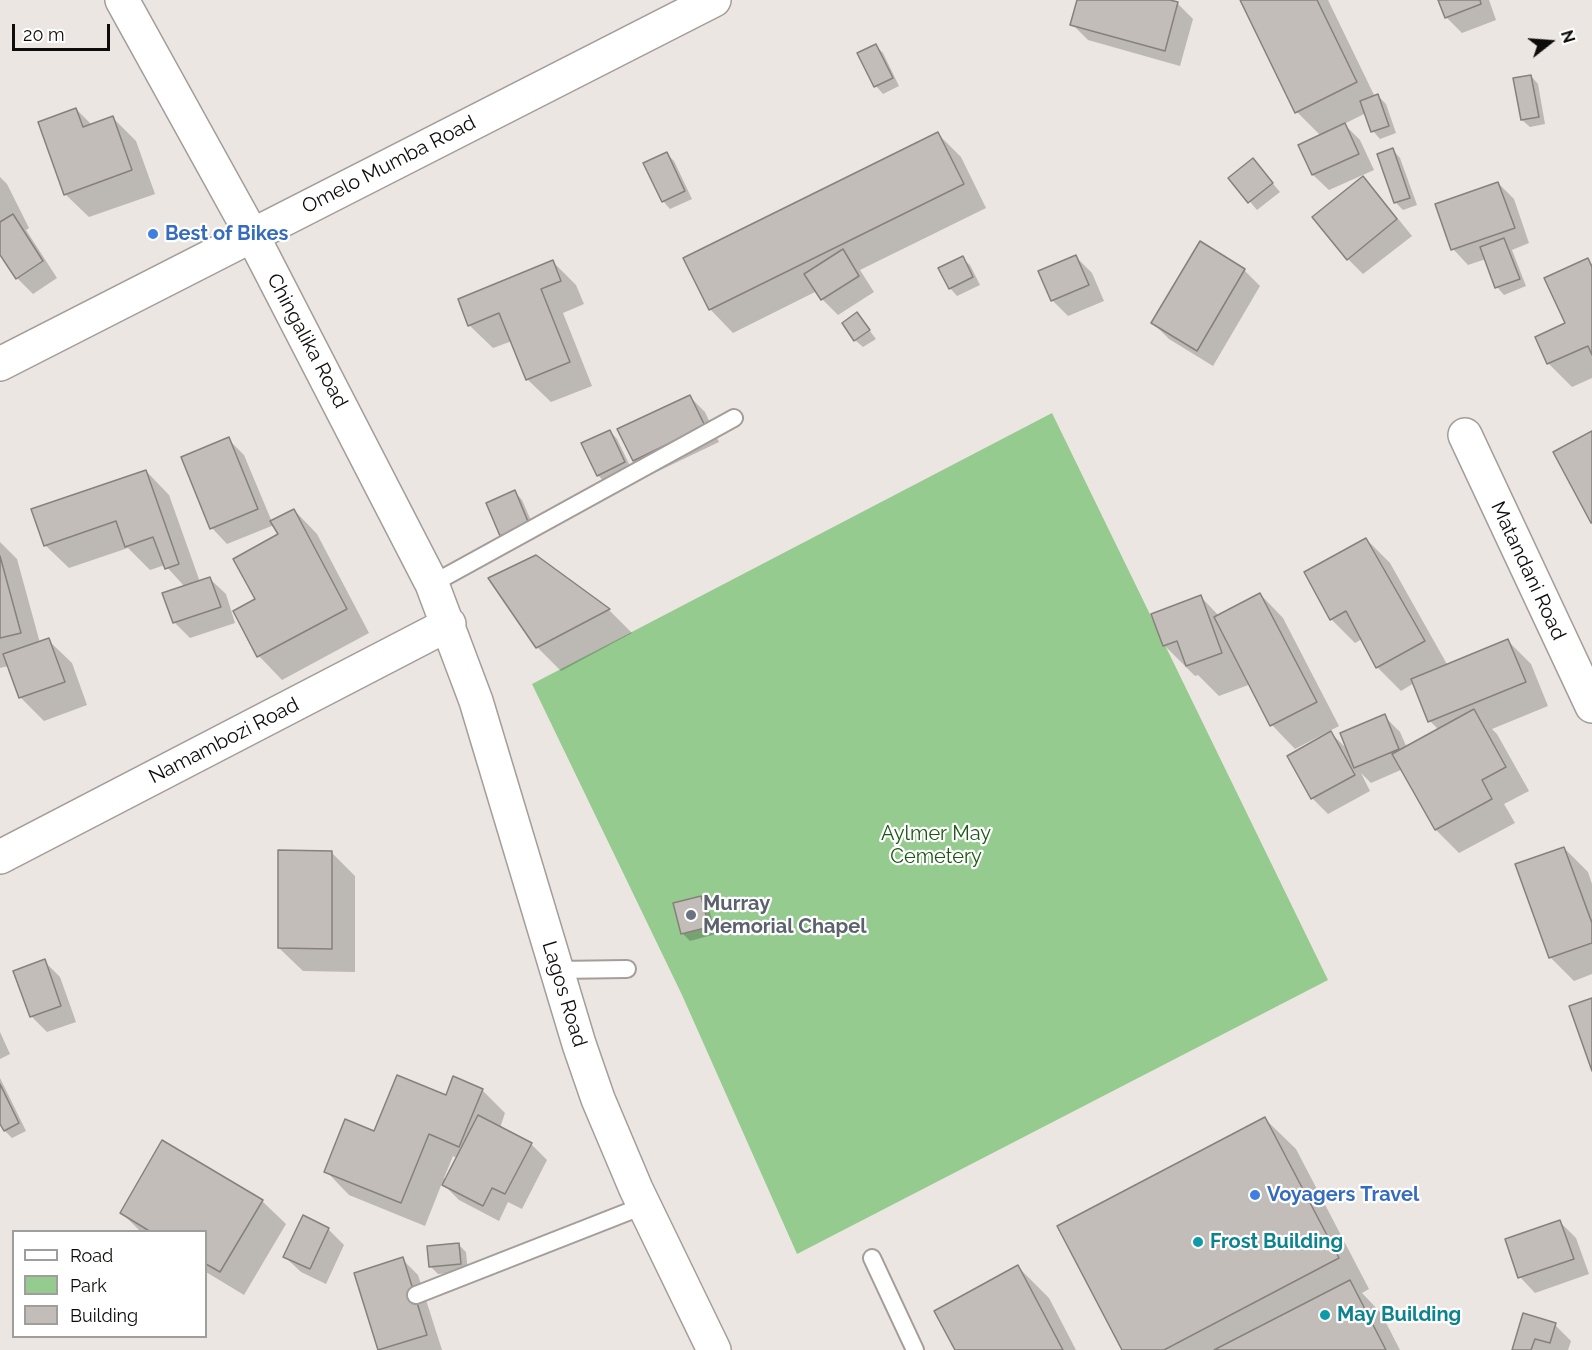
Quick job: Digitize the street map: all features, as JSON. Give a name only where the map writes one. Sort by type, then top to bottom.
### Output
[{"type":"street","name":"Chingalika Road","points":[[122,0],[252,235],[432,584],[449,624]]},
{"type":"street","name":"Omelo Mumba Road","points":[[0,364],[714,0]]},
{"type":"street","name":"Matandani Road","points":[[1465,435],[1592,706]]},
{"type":"street","name":"Namambozi Road","points":[[0,857],[449,624]]},
{"type":"street","name":"Lagos Road","points":[[449,624],[476,701],[598,1099],[644,1206],[714,1350]]},
{"type":"lane","points":[[432,584],[734,418]]},
{"type":"lane","points":[[557,970],[627,969]]},
{"type":"lane","points":[[416,1295],[644,1206]]},
{"type":"lane","points":[[872,1258],[915,1350]]},
{"type":"green space","name":"Aylmer May Cemetery","points":[[1052,413],[1328,980],[797,1254],[682,995],[532,684]]},
{"type":"building","points":[[1077,0],[1170,0],[1178,2],[1165,51],[1070,25]]},
{"type":"building","points":[[1240,0],[1317,0],[1357,82],[1295,113]]},
{"type":"building","points":[[1438,0],[1480,0],[1481,4],[1445,18]]},
{"type":"building","points":[[876,44],[893,78],[874,87],[857,53]]},
{"type":"building","points":[[1531,75],[1539,117],[1521,120],[1513,78]]},
{"type":"building","points":[[1378,94],[1389,126],[1371,132],[1360,101]]},
{"type":"building","points":[[76,108],[83,127],[113,116],[132,170],[64,195],[38,122]]},
{"type":"building","points":[[1345,123],[1359,154],[1312,175],[1298,145]]},
{"type":"building","points":[[938,132],[964,184],[709,310],[683,258]]},
{"type":"building","points":[[1393,148],[1410,198],[1394,203],[1377,154]]},
{"type":"building","points":[[667,152],[685,191],[662,202],[643,163]]},
{"type":"building","points":[[1253,158],[1273,183],[1248,203],[1228,178]]},
{"type":"building","points":[[1363,176],[1397,219],[1347,260],[1312,217]]},
{"type":"building","points":[[1498,182],[1515,228],[1451,250],[1435,204]]},
{"type":"building","points":[[13,214],[43,261],[16,279],[0,255],[0,222]]},
{"type":"building","points":[[1504,238],[1520,279],[1495,288],[1480,247]]},
{"type":"building","points":[[1200,241],[1245,269],[1197,351],[1151,323]]},
{"type":"building","points":[[843,249],[859,276],[821,300],[804,274]]},
{"type":"building","points":[[1076,255],[1089,285],[1051,301],[1038,271]]},
{"type":"building","points":[[963,256],[973,277],[949,289],[938,268]]},
{"type":"building","points":[[1588,258],[1592,267],[1592,355],[1588,346],[1547,364],[1535,337],[1565,323],[1544,278]]},
{"type":"building","points":[[553,260],[561,281],[541,289],[570,362],[526,380],[499,313],[468,326],[458,299]]},
{"type":"building","points":[[857,312],[870,330],[854,341],[842,323]]},
{"type":"building","points":[[690,395],[705,426],[633,461],[617,429]]},
{"type":"building","points":[[610,430],[625,462],[597,476],[581,443]]},
{"type":"building","points":[[1592,431],[1592,523],[1591,523],[1553,452]]},
{"type":"building","points":[[229,437],[258,509],[210,529],[181,457]]},
{"type":"building","points":[[146,470],[179,564],[165,569],[153,537],[125,547],[116,521],[44,546],[31,509]]},
{"type":"building","points":[[515,490],[529,524],[500,536],[486,503]]},
{"type":"building","points":[[294,509],[347,609],[257,657],[233,611],[255,599],[233,559],[278,534],[270,521]]},
{"type":"building","points":[[1366,538],[1425,641],[1376,668],[1346,611],[1330,620],[1304,572]]},
{"type":"building","points":[[536,555],[610,609],[536,648],[488,578]]},
{"type":"building","points":[[0,556],[21,633],[0,638]]},
{"type":"building","points":[[210,577],[221,607],[173,623],[162,593]]},
{"type":"building","points":[[1260,593],[1317,702],[1270,726],[1214,617]]},
{"type":"building","points":[[1201,595],[1222,653],[1186,666],[1177,641],[1163,646],[1151,614]]},
{"type":"building","points":[[49,638],[65,682],[19,698],[3,654]]},
{"type":"building","points":[[1508,639],[1526,682],[1428,722],[1411,679]]},
{"type":"building","points":[[1474,709],[1506,767],[1482,780],[1492,799],[1435,830],[1392,754]]},
{"type":"building","points":[[1385,714],[1399,749],[1354,768],[1340,733]]},
{"type":"building","points":[[1331,731],[1355,775],[1311,799],[1287,756]]},
{"type":"building","points":[[1564,847],[1592,923],[1592,943],[1549,958],[1515,864]]},
{"type":"building","points":[[278,850],[332,851],[332,949],[278,948]]},
{"type":"building","name":"Murray Memorial Chapel","points":[[701,896],[709,927],[681,934],[673,903]]},
{"type":"building","points":[[45,959],[61,1006],[30,1017],[13,971]]},
{"type":"building","points":[[1592,998],[1592,1071],[1569,1006]]},
{"type":"building","points":[[397,1075],[446,1095],[453,1076],[483,1089],[459,1147],[429,1134],[401,1203],[324,1172],[345,1119],[374,1131]]},
{"type":"building","points":[[0,1084],[19,1123],[4,1131],[0,1124]]},
{"type":"building","points":[[478,1115],[532,1143],[505,1194],[492,1188],[483,1206],[442,1185]]},
{"type":"building","name":"Frost Building","points":[[1265,1117],[1339,1258],[1164,1350],[1122,1350],[1057,1226]]},
{"type":"building","points":[[162,1140],[263,1200],[220,1272],[207,1265],[207,1230],[148,1230],[120,1213]]},
{"type":"building","points":[[303,1215],[329,1228],[310,1269],[283,1257]]},
{"type":"building","points":[[1560,1220],[1574,1259],[1518,1278],[1505,1239]]},
{"type":"building","points":[[459,1243],[461,1264],[429,1267],[427,1246]]},
{"type":"building","points":[[403,1257],[427,1335],[378,1350],[354,1273]]},
{"type":"building","points":[[1018,1265],[1063,1350],[955,1350],[934,1311]]},
{"type":"building","name":"May Building","points":[[1350,1280],[1386,1350],[1214,1350]]},
{"type":"building","points":[[1523,1313],[1556,1323],[1550,1343],[1535,1339],[1531,1350],[1512,1350]]},
{"type":"place","name":"Best of Bikes","points":[[153,234]]},
{"type":"place","name":"Murray Memorial Chapel","points":[[691,915]]},
{"type":"place","name":"Voyagers Travel","points":[[1255,1195]]},
{"type":"place","name":"Frost Building","points":[[1198,1242]]},
{"type":"place","name":"May Building","points":[[1325,1315]]}]
